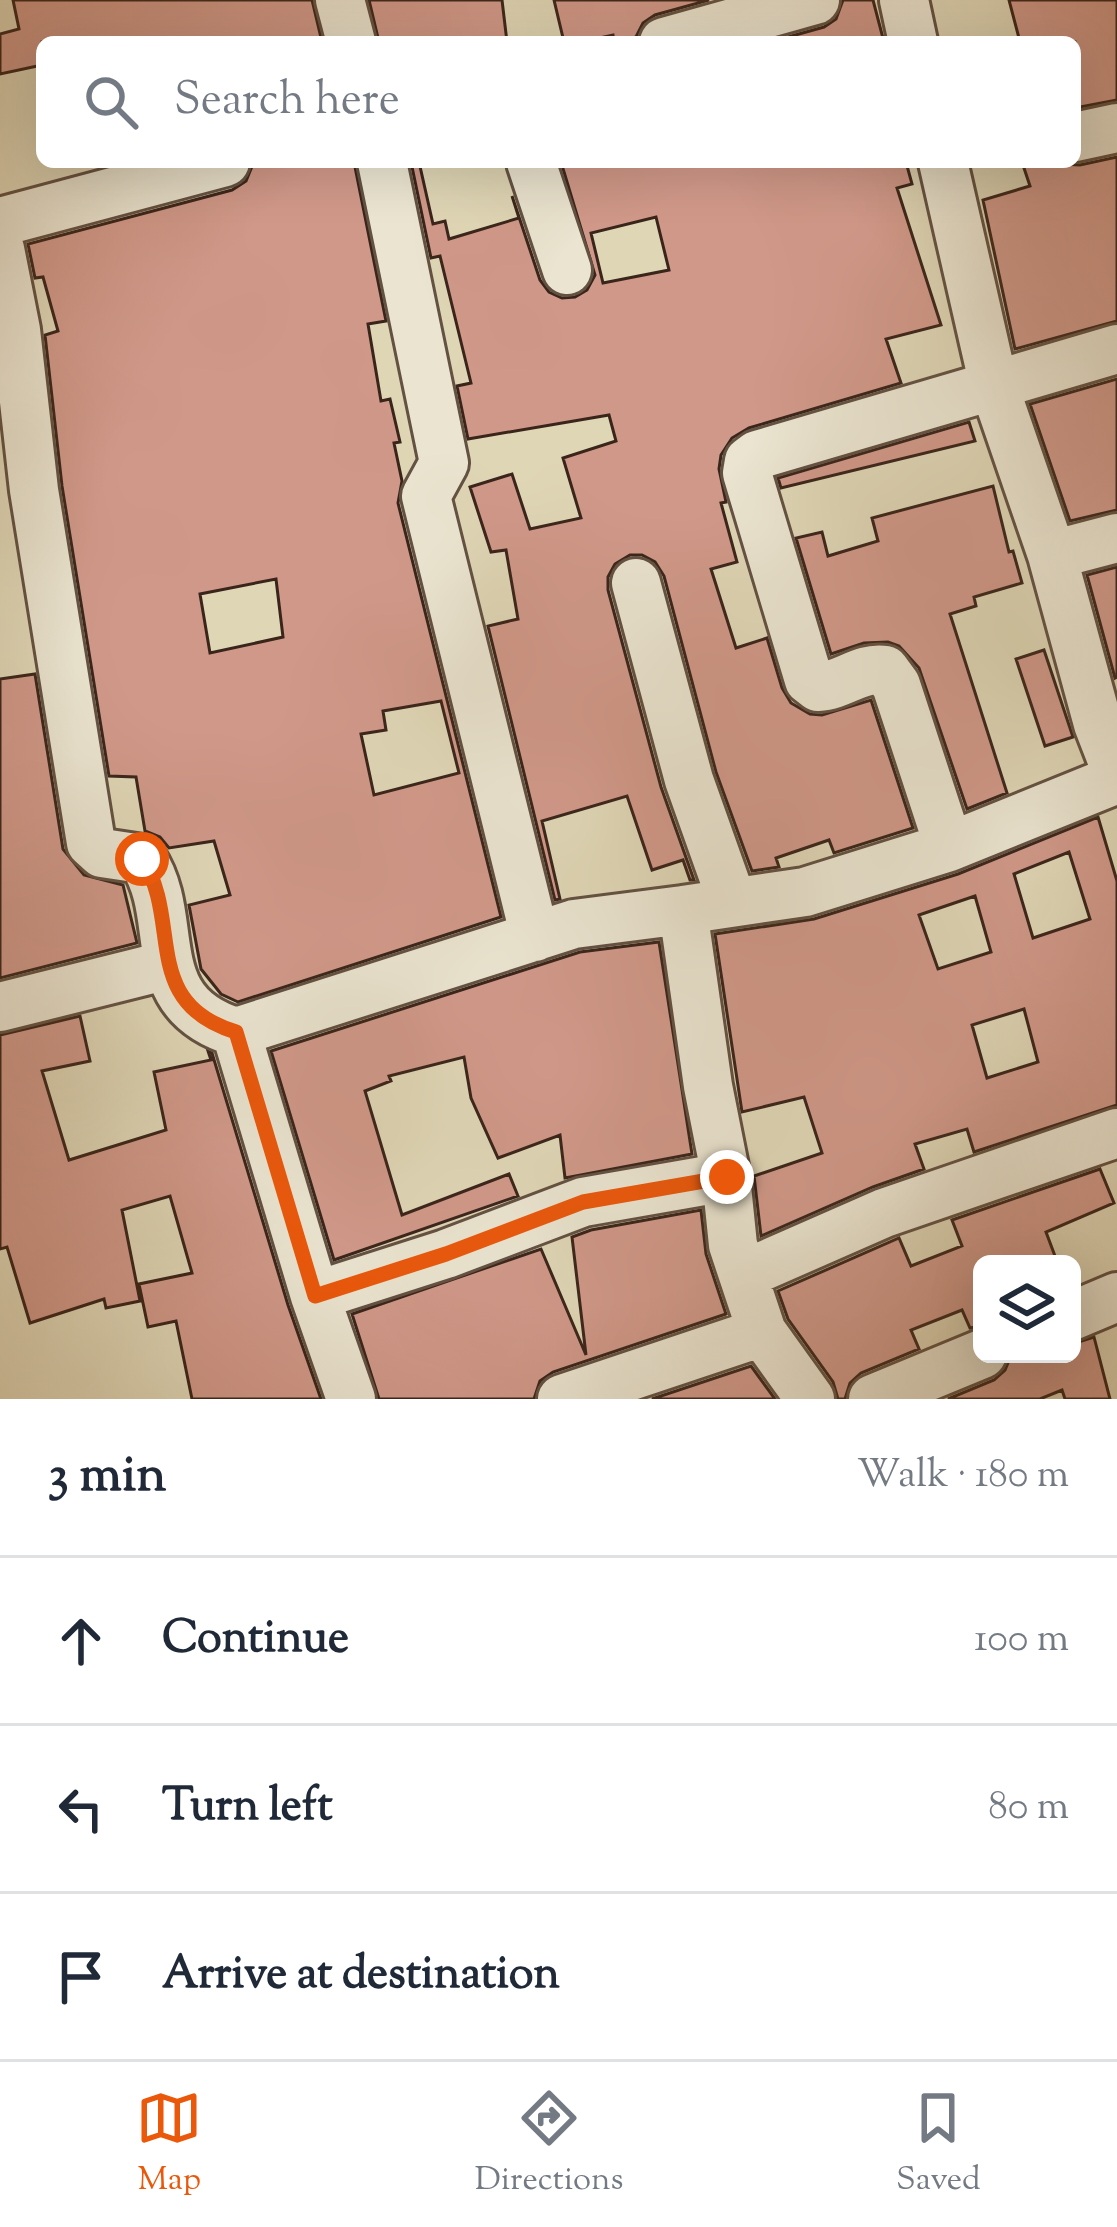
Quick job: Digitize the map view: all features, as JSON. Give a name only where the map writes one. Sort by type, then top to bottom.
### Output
[{"type":"street","points":[[340,0],[349,36]]},
{"type":"street","points":[[686,36],[815,0]]},
{"type":"street","points":[[904,0],[912,36]]},
{"type":"street","points":[[1081,136],[1117,128]]},
{"type":"street","points":[[0,222],[202,168]]},
{"type":"street","points":[[383,168],[444,463],[426,496],[536,937]]},
{"type":"street","points":[[534,168],[567,270]]},
{"type":"street","points":[[0,249],[16,330],[34,490],[86,828],[91,843],[102,853],[142,859],[151,872],[168,965],[193,1012],[209,1024],[236,1032],[574,924],[805,892],[949,847],[1117,776],[1107,721],[994,386],[953,168]]},
{"type":"street","points":[[949,847],[896,685],[886,670],[873,668],[829,687],[818,687],[809,680],[747,473],[749,461],[1117,349]]},
{"type":"street","points":[[1052,555],[1117,538]]},
{"type":"street","points":[[636,583],[689,780],[731,901]]},
{"type":"street","points":[[683,910],[708,1086],[727,1177],[733,1245],[762,1332],[810,1399]]},
{"type":"street","points":[[0,1007],[168,965]]},
{"type":"street","points":[[236,1032],[351,1399]]},
{"type":"street","points":[[745,1274],[884,1213],[1117,1132]]},
{"type":"street","points":[[315,1296],[446,1254],[583,1202],[727,1177]]},
{"type":"street","points":[[1081,1312],[1117,1298]]},
{"type":"street","points":[[562,1399],[762,1332]]},
{"type":"street","points":[[873,1399],[973,1358]]},
{"type":"building","points":[[13,0],[312,0],[321,36],[36,36],[36,66],[0,74],[0,34],[19,29]]},
{"type":"building","points":[[369,0],[502,0],[506,36],[378,36]]},
{"type":"building","points":[[554,0],[709,0],[655,15],[643,23],[636,36],[563,36]]},
{"type":"building","points":[[843,0],[873,0],[882,36],[792,36],[836,19]]},
{"type":"building","points":[[1009,0],[1117,0],[1117,100],[1081,107],[1081,36],[1018,36]]},
{"type":"building","points":[[1117,157],[1117,321],[1015,349],[983,200],[1030,186],[1024,168]]},
{"type":"building","points":[[251,168],[355,168],[386,321],[368,324],[381,401],[390,399],[400,442],[394,443],[402,481],[398,503],[501,917],[238,1002],[221,994],[201,969],[189,905],[230,895],[214,841],[169,848],[160,837],[145,831],[136,777],[109,776],[62,486],[45,335],[58,331],[43,277],[35,278],[28,244],[232,190],[246,181]],"holes":[[[276,579],[283,637],[210,653],[200,594]],[[441,701],[459,773],[374,795],[361,734],[386,730],[383,711]]]},
{"type":"building","points":[[412,168],[420,168],[433,224],[445,221],[449,239],[519,218],[512,196],[540,280],[562,298],[587,290],[595,275],[563,168],[908,168],[912,184],[897,188],[941,325],[886,339],[901,383],[749,428],[732,438],[719,469],[726,502],[721,503],[737,562],[711,569],[736,648],[767,638],[791,703],[822,715],[871,700],[913,828],[834,853],[829,840],[776,858],[779,867],[752,871],[716,772],[664,576],[655,562],[630,555],[615,564],[608,590],[661,787],[694,880],[683,860],[652,870],[627,796],[542,821],[560,899],[555,900],[488,626],[518,619],[506,550],[491,552],[470,487],[512,474],[530,529],[581,518],[563,458],[616,441],[609,415],[468,439],[457,386],[471,383],[440,256],[431,258]],"holes":[[[656,217],[669,270],[603,283],[591,233]]]},
{"type":"building","points":[[1117,379],[1117,510],[1070,521],[1030,404]]},
{"type":"building","points":[[969,422],[975,441],[781,488],[778,478]]},
{"type":"building","points":[[993,486],[1022,583],[974,597],[976,606],[950,614],[1007,793],[967,809],[919,668],[899,646],[888,642],[864,643],[831,654],[796,538],[822,532],[828,556],[878,541],[872,518]]},
{"type":"building","points":[[1117,567],[1117,677],[1115,678],[1087,575]]},
{"type":"building","points":[[1044,650],[1073,737],[1045,746],[1016,659]]},
{"type":"building","points":[[35,674],[63,849],[84,875],[123,885],[137,943],[0,978],[0,679]]},
{"type":"building","points":[[1098,817],[1117,881],[1117,1105],[974,1152],[967,1129],[915,1144],[924,1169],[761,1236],[754,1176],[822,1153],[804,1097],[742,1112],[715,934],[814,919],[958,874]],"holes":[[[1069,852],[1090,919],[1033,938],[1014,874]],[[975,896],[991,952],[938,969],[919,915]],[[1024,1009],[1038,1062],[987,1078],[972,1025]]]},
{"type":"building","points":[[659,942],[692,1154],[565,1178],[560,1135],[498,1158],[471,1098],[464,1057],[389,1076],[391,1081],[365,1091],[402,1215],[509,1174],[518,1196],[334,1260],[271,1051],[580,952]]},
{"type":"building","points":[[80,1016],[90,1061],[42,1071],[69,1160],[166,1130],[154,1072],[211,1060],[208,1051],[212,1053],[321,1399],[192,1399],[176,1321],[148,1327],[139,1284],[192,1273],[170,1196],[122,1210],[140,1301],[106,1308],[104,1299],[30,1323],[7,1247],[0,1249],[0,1035]]},
{"type":"building","points":[[1100,1169],[1114,1203],[1046,1232],[1055,1255],[973,1255],[973,1328],[962,1310],[911,1330],[919,1349],[861,1373],[850,1383],[845,1399],[838,1399],[833,1382],[788,1319],[778,1291],[899,1238],[911,1266],[962,1246],[952,1220]]},
{"type":"building","points":[[701,1210],[706,1254],[726,1314],[553,1372],[540,1381],[534,1399],[379,1399],[352,1314],[541,1249],[586,1355],[572,1237]]},
{"type":"building","points":[[1094,1337],[1110,1399],[1065,1399],[1062,1390],[1040,1399],[948,1399],[994,1380],[1008,1363],[1081,1363],[1081,1341]]},
{"type":"building","points":[[751,1366],[775,1399],[652,1399]]},
{"type":"route","points":[[142,859],[151,872],[168,965],[182,993],[193,1012],[209,1024],[236,1032],[315,1296],[446,1254],[583,1202],[727,1177]]}]
